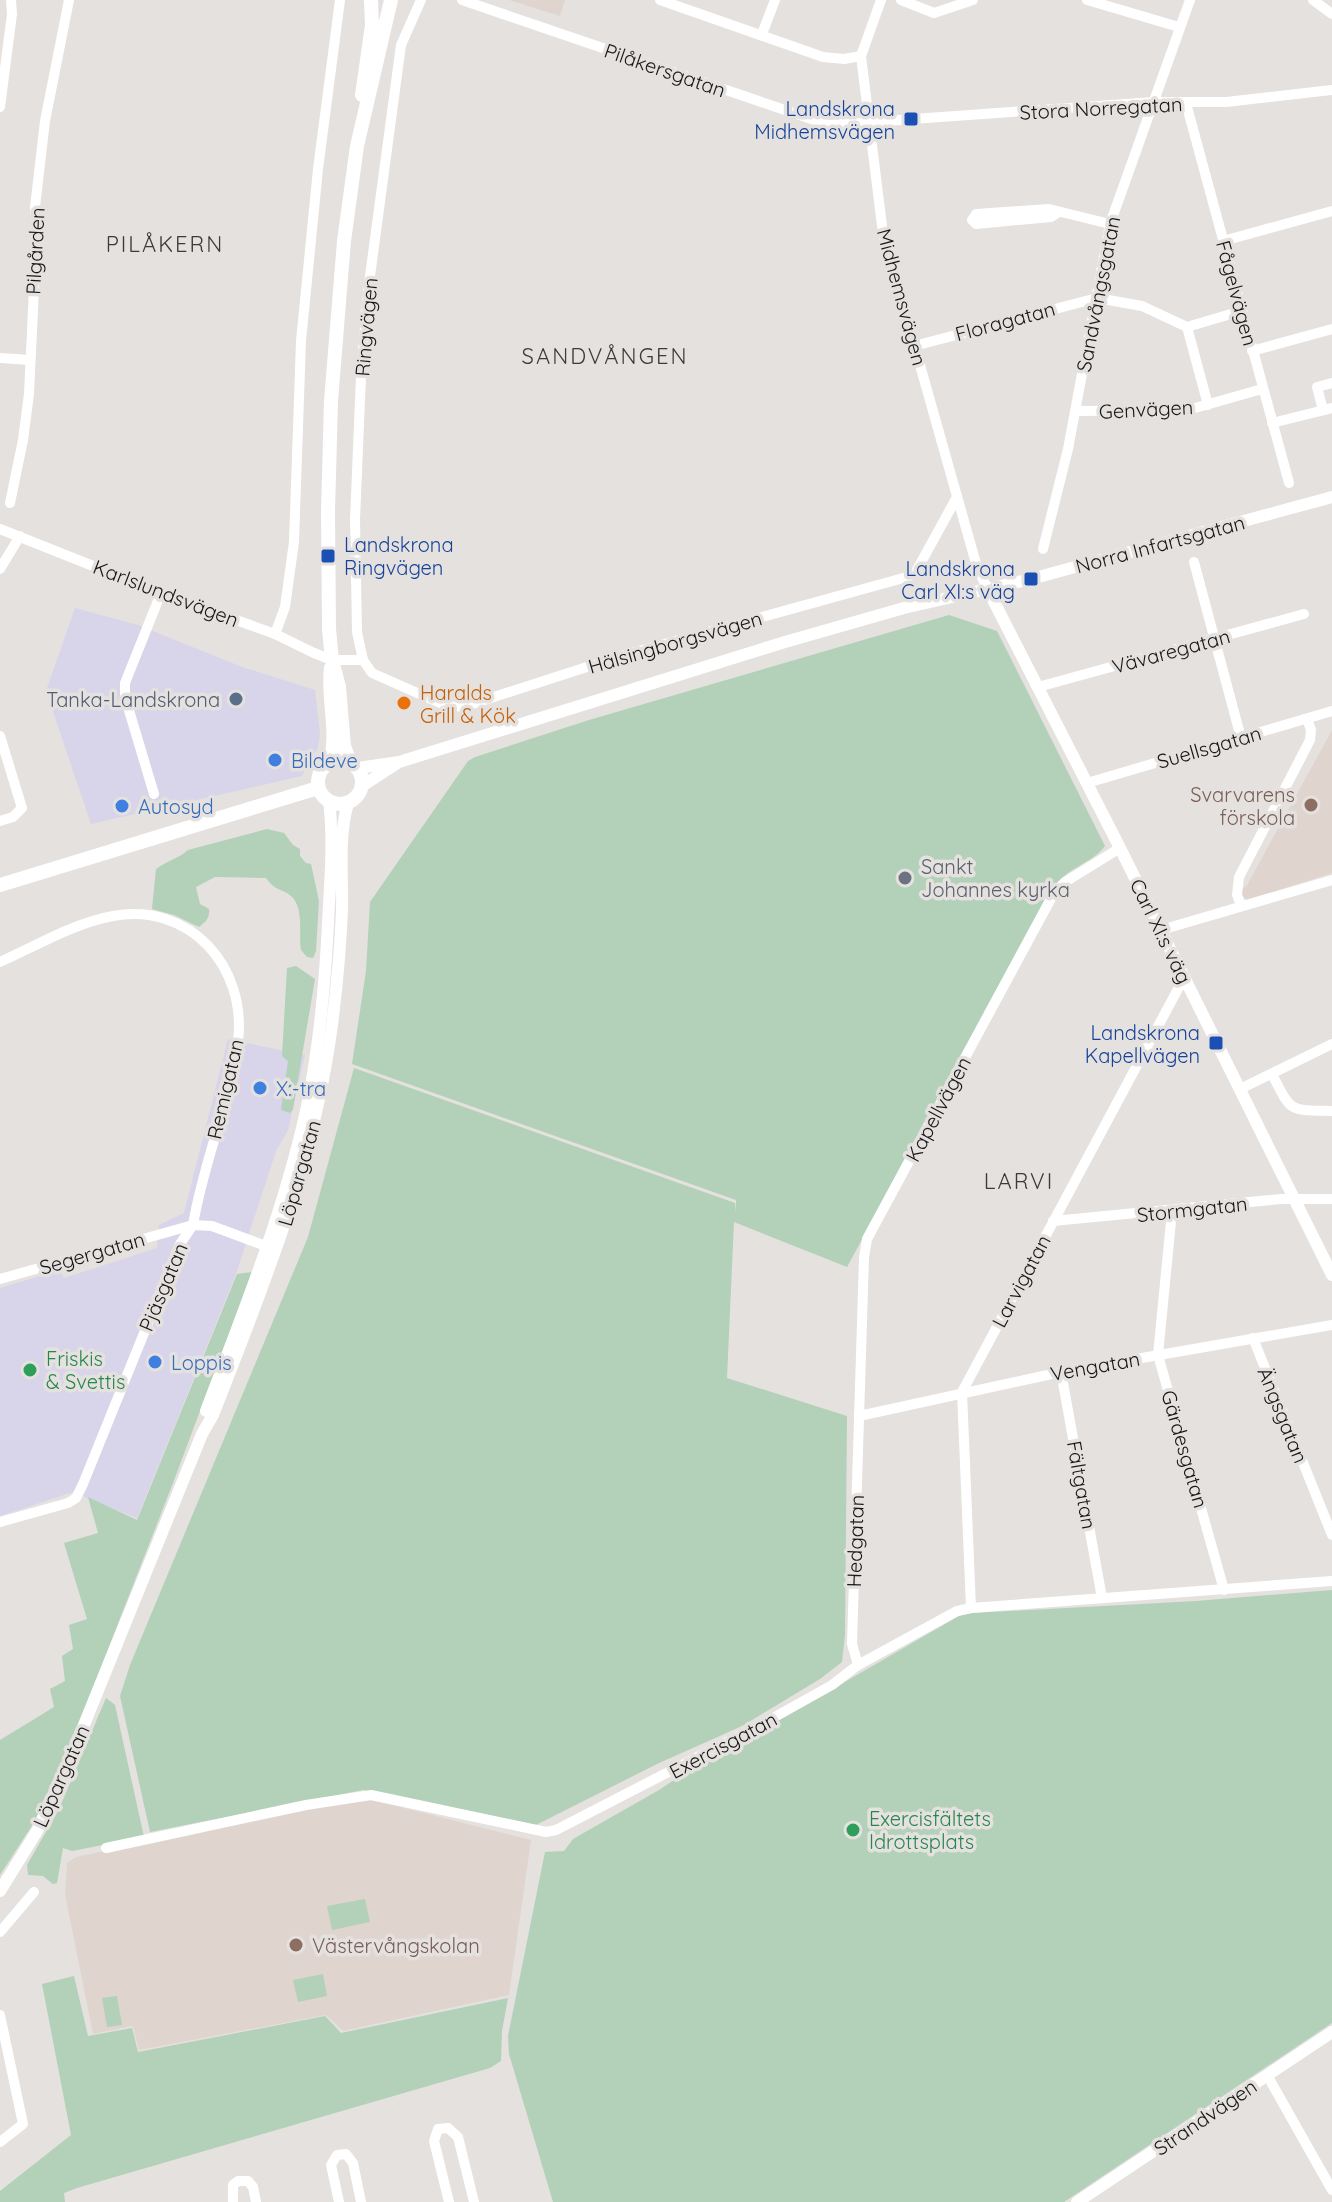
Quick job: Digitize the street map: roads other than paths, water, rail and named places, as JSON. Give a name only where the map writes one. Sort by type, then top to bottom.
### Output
[{"type":"main road","name":"Ringvägen","points":[[330,761],[334,747],[329,687],[332,660],[328,570],[331,401],[344,241],[372,25],[371,0]]},
{"type":"main road","name":"Ringvägen","points":[[361,120],[375,74],[391,0]]},
{"type":"main road","name":"Ringvägen","points":[[332,660],[339,687],[344,746],[354,765]]},
{"type":"main road","points":[[340,759],[354,765],[362,786],[357,796],[348,803],[329,801],[318,788],[319,775],[330,761],[340,759]]},
{"type":"main road","points":[[0,885],[318,788]]},
{"type":"street","points":[[0,107],[12,14],[11,0]]},
{"type":"street","name":"Pilgården","points":[[10,503],[26,418],[37,225],[35,207],[45,121],[69,0]]},
{"type":"street","points":[[275,634],[285,607],[294,542],[301,341],[318,169],[340,0]]},
{"type":"street","name":"Ringvägen","points":[[363,660],[354,592],[363,353],[375,230],[401,45],[421,0]]},
{"type":"street","name":"Pilåkersgatan","points":[[462,0],[829,125],[870,121]]},
{"type":"street","points":[[660,0],[823,57],[844,59],[861,56]]},
{"type":"street","points":[[762,34],[775,0]]},
{"type":"street","name":"Midhemsvägen","points":[[881,0],[861,56],[883,234],[977,567],[987,588]]},
{"type":"street","points":[[901,0],[934,13],[973,0]]},
{"type":"street","points":[[1087,0],[1179,27]]},
{"type":"street","name":"Sandvångsgatan","points":[[1043,549],[1076,411],[1110,224],[1190,0]]},
{"type":"street","points":[[1313,0],[1332,14]]},
{"type":"street","points":[[1321,0],[1332,4]]},
{"type":"street","name":"Stora Norregatan","points":[[870,121],[1153,102],[1254,100],[1332,90]]},
{"type":"street","name":"Fågelvägen","points":[[1186,103],[1289,483]]},
{"type":"street","points":[[1057,213],[1051,217],[976,224],[972,220],[976,214],[1049,209],[1110,224]]},
{"type":"street","points":[[1223,241],[1332,211]]},
{"type":"street","points":[[1097,298],[1142,306],[1187,327],[1241,311]]},
{"type":"street","name":"Floragatan","points":[[914,346],[1097,298]]},
{"type":"street","points":[[1187,327],[1208,405]]},
{"type":"street","points":[[1252,351],[1332,329]]},
{"type":"street","points":[[0,358],[30,360]]},
{"type":"street","points":[[1272,423],[1327,409],[1317,387],[1332,383]]},
{"type":"street","name":"Genvägen","points":[[1076,411],[1188,410],[1262,389]]},
{"type":"street","name":"Hälsingborgsvägen","points":[[363,660],[372,673],[388,681],[449,707],[466,706],[624,655],[907,577],[915,573],[957,497]]},
{"type":"street","name":"Norra Infartsgatan","points":[[987,588],[1031,579],[1332,497]]},
{"type":"street","name":"Karlslundsvägen","points":[[0,529],[275,634],[332,660]]},
{"type":"street","points":[[0,569],[5,552],[20,536]]},
{"type":"street","points":[[1194,562],[1241,738]]},
{"type":"street","name":"Hälsingborgsvägen","points":[[354,765],[399,762],[785,642],[987,588]]},
{"type":"street","name":"Carl XI:s väg","points":[[987,588],[1332,1275]]},
{"type":"street","points":[[154,794],[125,697],[125,683],[161,593]]},
{"type":"street","name":"Vävaregatan","points":[[1038,687],[1304,614]]},
{"type":"street","points":[[332,660],[363,660]]},
{"type":"street","name":"Suellsgatan","points":[[1087,783],[1332,711]]},
{"type":"street","points":[[1241,905],[1237,895],[1239,877],[1310,740],[1311,730],[1307,719]]},
{"type":"street","points":[[0,736],[22,808],[13,817],[0,821]]},
{"type":"street","name":"Hälsingborgsvägen","points":[[362,786],[399,762]]},
{"type":"street","name":"Löpargatan","points":[[271,1248],[311,1084],[327,941],[331,830],[329,801]]},
{"type":"street","name":"Löpargatan","points":[[0,1891],[37,1831],[74,1752],[202,1434],[206,1411],[305,1159],[328,1052],[339,956],[343,818],[348,803]]},
{"type":"street","name":"Kapellvägen","points":[[859,1416],[867,1239],[1054,893],[1065,882],[1120,848]]},
{"type":"street","points":[[1161,930],[1332,880]]},
{"type":"street","name":"Remigatan","points":[[0,962],[92,921],[127,914],[162,918],[181,926],[211,949],[226,967],[239,1007],[238,1039],[193,1225]]},
{"type":"street","name":"Larvigatan","points":[[962,1392],[1179,987],[1187,982]]},
{"type":"street","points":[[1240,1089],[1332,1044]]},
{"type":"street","points":[[1272,1074],[1288,1106],[1296,1110],[1332,1111]]},
{"type":"street","name":"Stormgatan","points":[[1053,1221],[1294,1199],[1332,1199]]},
{"type":"street","name":"Gärdesgatan","points":[[1172,1211],[1158,1355],[1224,1590]]},
{"type":"street","name":"Segergatan","points":[[0,1279],[193,1225],[212,1226],[271,1248]]},
{"type":"street","name":"Pjäsgatan","points":[[0,1522],[76,1498],[180,1244],[193,1225]]},
{"type":"street","name":"Vengatan","points":[[859,1416],[1061,1372],[1332,1325]]},
{"type":"street","name":"Ängsgatan","points":[[1253,1338],[1332,1535]]},
{"type":"street","name":"Fältgatan","points":[[1061,1372],[1102,1598]]},
{"type":"street","points":[[962,1392],[971,1608]]},
{"type":"street","name":"Hedgatan","points":[[858,1665],[852,1644],[859,1416]]},
{"type":"street","name":"Exercisgatan","points":[[106,1848],[306,1805],[371,1795],[546,1832],[556,1830],[773,1718],[832,1685],[858,1665],[957,1611],[1332,1581]]},
{"type":"street","points":[[0,1932],[34,1892]]},
{"type":"street","points":[[0,2015],[23,2124],[0,2142]]},
{"type":"street","name":"Strandvägen","points":[[1077,2202],[1332,2032]]},
{"type":"street","points":[[1267,2075],[1332,2190]]},
{"type":"street","points":[[449,2202],[434,2141],[438,2129],[443,2128],[448,2128],[458,2137],[474,2202]]},
{"type":"street","points":[[339,2202],[331,2165],[337,2155],[346,2154],[353,2163],[361,2202]]},
{"type":"street","points":[[233,2202],[233,2185],[238,2181],[248,2181],[253,2187],[256,2202]]},
{"type":"place","name":"Landskrona Midhemsvägen","points":[[911,119]]},
{"type":"place","name":"Landskrona Ringvägen","points":[[328,556]]},
{"type":"place","name":"Landskrona Carl XI:s väg","points":[[1031,579]]},
{"type":"place","name":"Tanka-Landskrona","points":[[236,699]]},
{"type":"place","name":"Haralds Grill & Kök","points":[[404,703]]},
{"type":"place","name":"Bildeve","points":[[275,760]]},
{"type":"place","name":"Svarvarens förskola","points":[[1311,805]]},
{"type":"place","name":"Autosyd","points":[[122,806]]},
{"type":"place","name":"Sankt Johannes kyrka","points":[[905,878]]},
{"type":"place","name":"Landskrona Kapellvägen","points":[[1216,1043]]},
{"type":"place","name":"X:-tra","points":[[260,1088]]},
{"type":"place","name":"Loppis","points":[[155,1362]]},
{"type":"place","name":"Friskis & Svettis","points":[[30,1370]]},
{"type":"place","name":"Exercisfältets Idrottsplats","points":[[853,1830]]},
{"type":"place","name":"Västervångskolan","points":[[296,1945]]},
{"type":"district","name":"PILÅKERN","points":[[165,244]]},
{"type":"district","name":"SANDVÅNGEN","points":[[605,356]]},
{"type":"district","name":"LARVI","points":[[1019,1181]]}]
